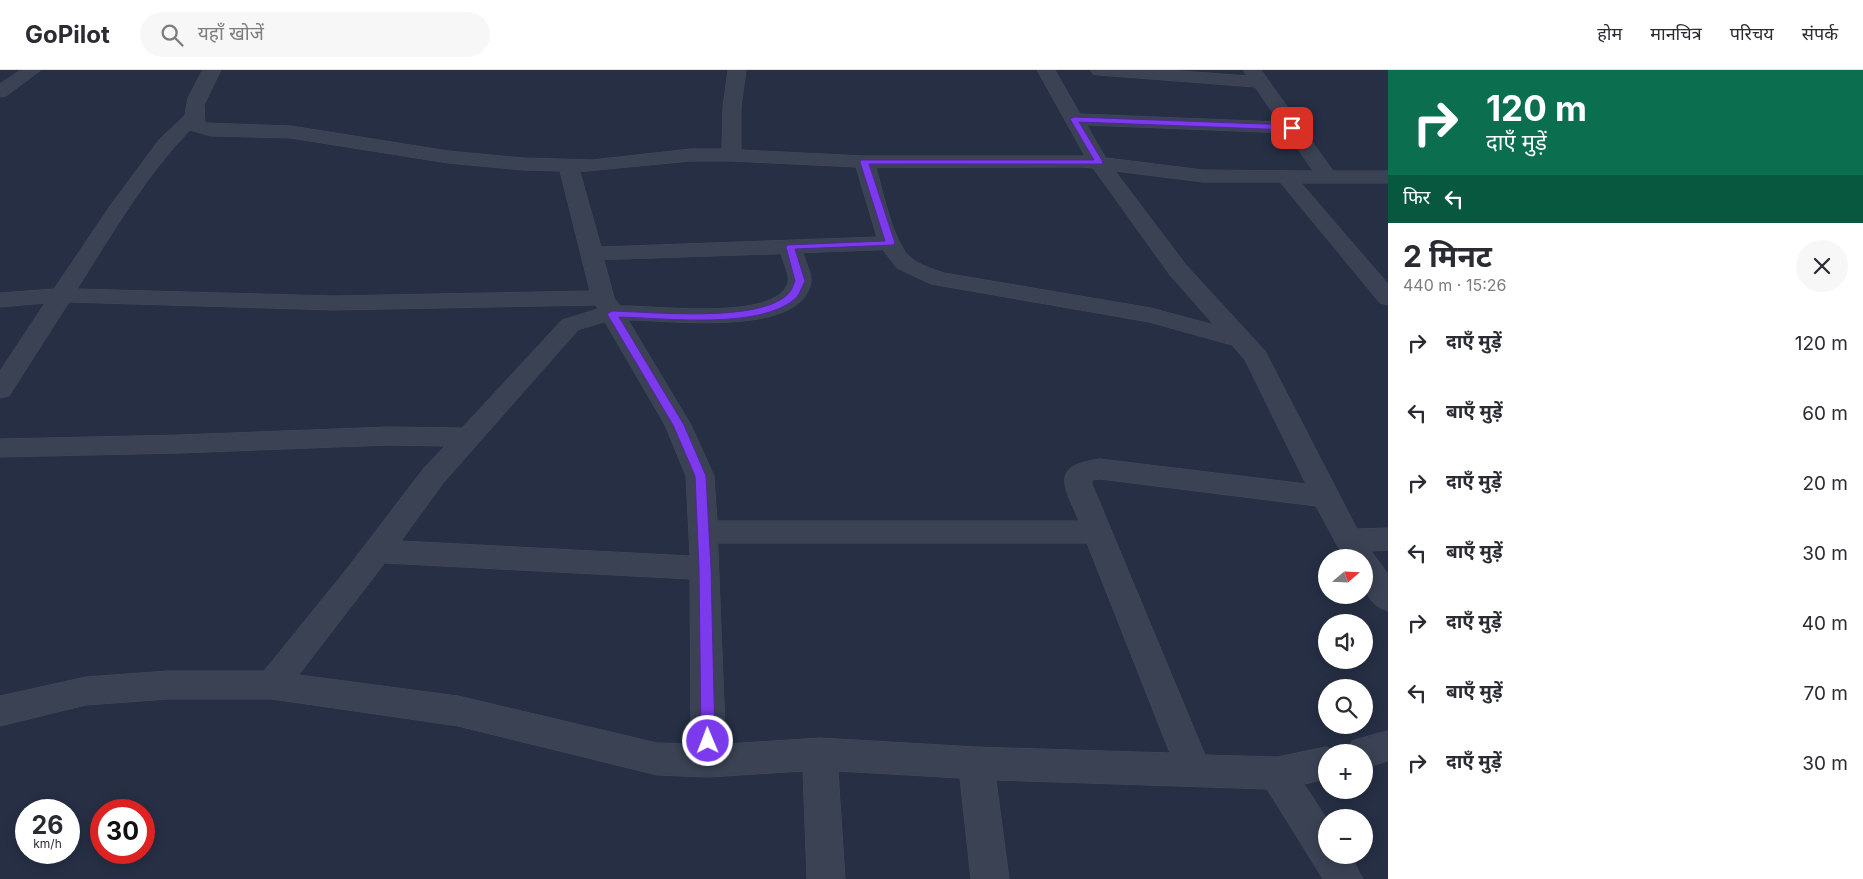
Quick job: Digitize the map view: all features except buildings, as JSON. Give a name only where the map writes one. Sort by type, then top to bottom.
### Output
[{"type":"street","points":[[0,92],[32,70]]},
{"type":"street","points":[[212,70],[192,107],[192,118],[197,126],[210,130],[291,132],[448,157],[523,164],[592,166],[691,155],[731,155],[864,162],[1099,162],[1153,171],[1203,176],[1388,177]]},
{"type":"street","points":[[731,155],[732,107],[737,70]]},
{"type":"street","points":[[1046,70],[1099,162],[1178,270],[1256,357],[1354,549]]},
{"type":"street","points":[[1099,70],[1256,76],[1327,177]]},
{"type":"street","points":[[0,390],[117,210],[166,144],[192,118]]},
{"type":"street","points":[[1074,119],[1292,128]]},
{"type":"street","points":[[864,162],[890,243],[901,260],[912,267],[939,279],[1151,315],[1240,340]]},
{"type":"street","points":[[569,166],[608,306],[678,425],[700,476],[705,568],[708,761]]},
{"type":"street","points":[[1286,177],[1388,298]]},
{"type":"street","points":[[592,254],[890,243]]},
{"type":"street","points":[[0,300],[62,295],[333,303],[608,306],[731,316],[762,312],[781,304],[793,295],[800,281],[790,247]]},
{"type":"street","points":[[272,685],[434,475],[570,325],[586,319],[608,306]]},
{"type":"street","points":[[0,448],[180,444],[388,436],[468,437]]},
{"type":"street","points":[[1194,771],[1078,484],[1078,476],[1086,471],[1100,469],[1326,497]]},
{"type":"street","points":[[703,532],[1097,532]]},
{"type":"street","points":[[1367,549],[1388,539]]},
{"type":"street","points":[[376,552],[705,568]]},
{"type":"street","points":[[1373,577],[1388,599]]},
{"type":"street","points":[[0,711],[86,691],[168,684],[272,685],[458,711],[657,759],[708,761],[820,754],[976,762],[1277,773],[1318,765]]},
{"type":"street","points":[[1373,750],[1388,746]]},
{"type":"street","points":[[820,754],[826,879]]},
{"type":"street","points":[[976,762],[990,879]]},
{"type":"street","points":[[1277,773],[1318,838]]},
{"type":"street","points":[[1335,864],[1344,879]]},
{"type":"route","points":[[708,741],[705,568],[700,476],[678,425],[612,314],[731,316],[762,312],[781,304],[793,295],[800,281],[790,247],[890,243],[864,162],[1099,162],[1074,119],[1292,128]]}]
